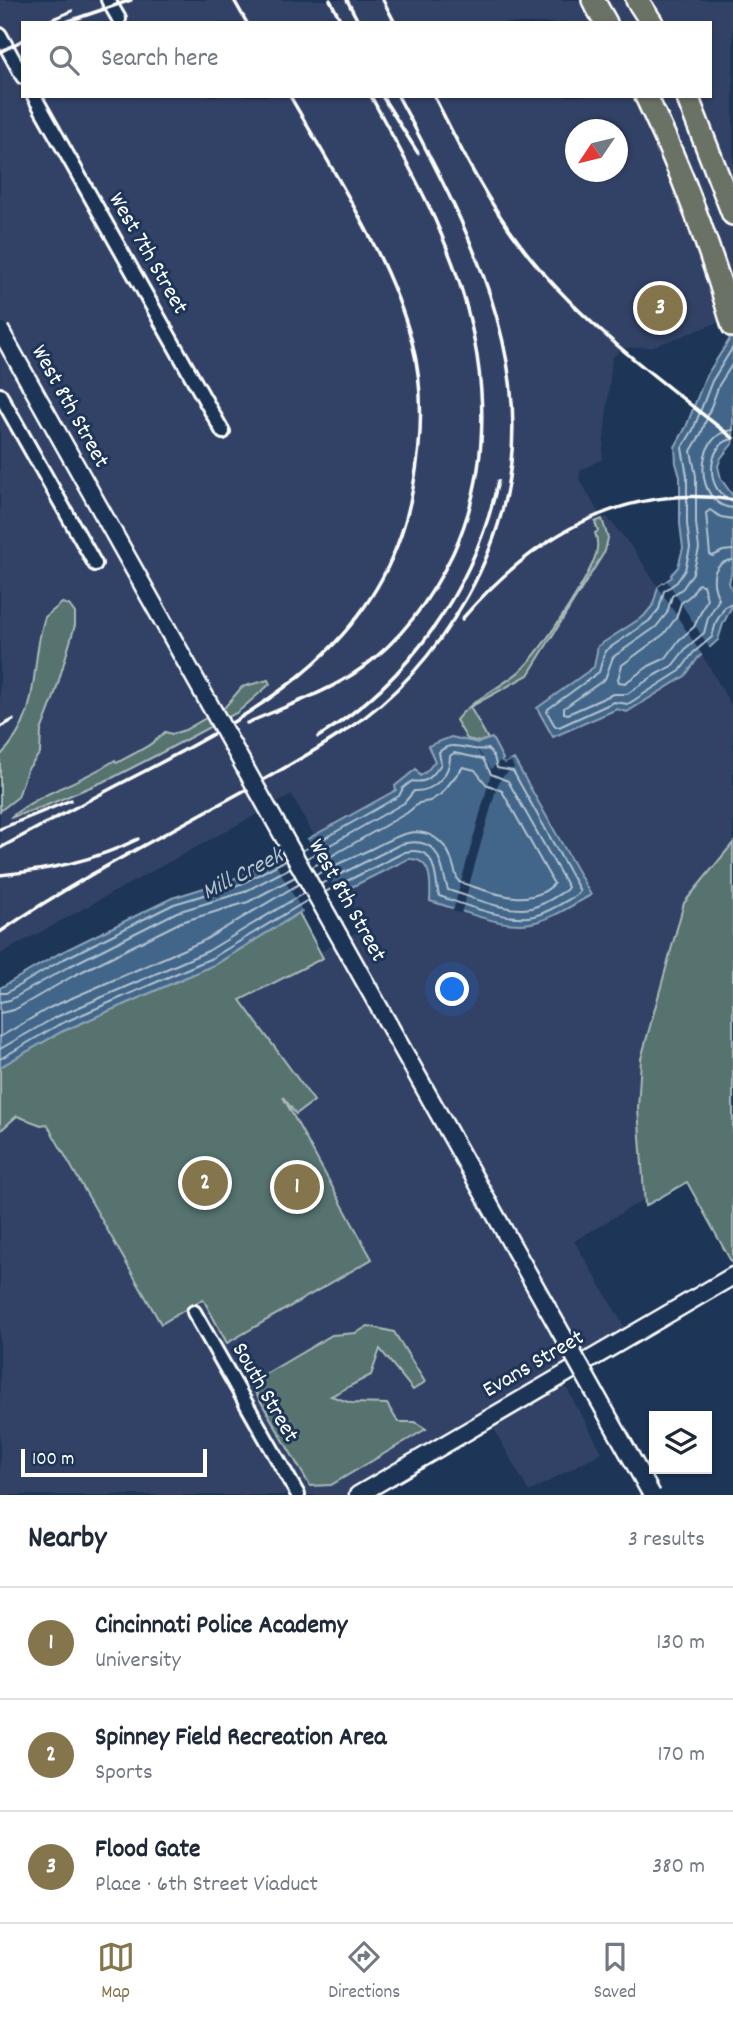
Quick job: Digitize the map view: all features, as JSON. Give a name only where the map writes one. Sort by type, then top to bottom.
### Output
[{"type":"highway","points":[[593,0],[605,21]]},
{"type":"highway","points":[[637,0],[652,21]]},
{"type":"highway","points":[[652,0],[653,21]]},
{"type":"highway","points":[[647,98],[702,225],[733,326]]},
{"type":"highway","points":[[690,103],[733,214]]},
{"type":"main road","name":"West 8th Street","points":[[0,330],[652,1495]]},
{"type":"main road","name":"Evans Street","points":[[358,1495],[733,1276]]},
{"type":"street","points":[[108,0],[118,19]]},
{"type":"street","points":[[0,35],[21,72]]},
{"type":"street","name":"West 7th Street","points":[[35,98],[223,432]]},
{"type":"street","points":[[0,395],[95,564]]},
{"type":"street","name":"South Street","points":[[194,1312],[298,1495]]},
{"type":"shaded area","points":[[0,0],[733,0],[733,317],[652,347],[622,348],[612,358],[602,459],[581,470],[579,478],[602,519],[607,517],[634,550],[710,668],[733,709],[733,843],[684,903],[641,1059],[638,1109],[645,1199],[574,1241],[630,1336],[561,1378],[602,1452],[529,1492],[488,1418],[358,1495],[0,1495],[0,1074],[38,1107],[364,928],[292,795],[0,954]]},
{"type":"green space","points":[[602,519],[608,538],[605,551],[528,675],[470,707],[488,739],[479,742],[467,739],[456,720],[463,712],[520,671],[551,632],[591,566],[597,546],[595,533],[598,531],[595,522]]},
{"type":"green space","points":[[62,603],[69,605],[75,613],[75,625],[41,731],[40,753],[27,770],[18,797],[0,811],[0,756],[14,739],[29,706],[45,617]]},
{"type":"green space","points":[[268,680],[270,684],[238,712],[112,778],[10,818],[48,794],[115,760],[117,763],[165,732],[172,734],[185,730],[225,707],[242,687]]},
{"type":"green space","points":[[733,843],[733,1265],[687,1182],[645,1206],[638,1109],[641,1059],[684,903]]},
{"type":"green space","points":[[299,913],[323,958],[240,1000],[314,1101],[296,1114],[283,1097],[372,1259],[227,1343],[203,1299],[161,1324],[47,1124],[41,1125],[17,1116],[0,1131],[0,1067],[61,1032],[216,964]]},
{"type":"green space","points":[[368,1326],[394,1332],[425,1382],[413,1390],[380,1349],[371,1375],[331,1396],[351,1403],[387,1404],[398,1422],[415,1422],[426,1429],[331,1485],[310,1486],[250,1383],[332,1335],[356,1333]]},
{"type":"water","points":[[733,334],[733,443],[718,466],[721,479],[733,496],[733,565],[729,583],[733,592],[733,604],[718,640],[698,658],[685,676],[627,712],[617,709],[553,737],[537,708],[594,667],[598,646],[644,616],[653,605],[658,587],[672,577],[678,567],[683,548],[680,477],[675,447],[686,427],[705,378]]},
{"type":"water","name":"Mill Creek","points":[[451,737],[478,743],[492,738],[503,759],[501,762],[505,764],[514,759],[591,895],[539,921],[520,924],[494,921],[430,901],[430,879],[426,867],[416,859],[408,859],[299,913],[216,964],[61,1032],[0,1067],[0,988],[60,953],[172,898],[239,877],[396,790],[395,786],[416,769],[420,776],[435,761],[428,746]]},
{"type":"pier","points":[[667,581],[712,652],[704,658],[658,587]]},
{"type":"pier","points":[[473,743],[491,769],[500,761],[505,764],[511,761],[514,768],[503,776],[497,786],[461,914],[453,911],[491,774]]},
{"type":"pier","points":[[306,837],[339,896],[304,914],[271,856]]},
{"type":"railway","points":[[69,21],[131,0]]},
{"type":"railway","points":[[234,0],[246,21]]},
{"type":"railway","points":[[330,0],[341,21]]},
{"type":"railway","points":[[347,0],[358,21]]},
{"type":"railway","points":[[383,0],[394,21]]},
{"type":"railway","points":[[48,21],[72,11]]},
{"type":"railway","points":[[0,52],[21,41]]},
{"type":"railway","points":[[0,848],[191,746],[277,693],[315,662],[349,627],[377,587],[399,541],[413,488],[420,434],[420,396],[412,342],[390,279],[375,247],[291,98]]},
{"type":"railway","points":[[247,723],[349,677],[377,657],[403,630],[426,601],[453,553],[468,513],[477,473],[482,432],[481,390],[467,308],[432,212],[372,98]]},
{"type":"railway","points":[[383,98],[418,153]]},
{"type":"railway","points":[[0,932],[91,875],[311,753],[366,716],[384,702],[415,670],[467,597],[496,530],[511,466],[512,402],[503,340],[484,279],[460,218],[399,98]]},
{"type":"railway","points":[[435,98],[495,209],[542,272],[620,348],[733,438]]},
{"type":"railway","points":[[318,737],[382,688],[434,627],[473,558],[498,481]]},
{"type":"railway","points":[[462,619],[518,564],[549,541],[582,522],[617,508],[654,500],[692,497],[733,500]]},
{"type":"railway","points":[[0,727],[13,720]]},
{"type":"railway","points":[[0,829],[71,800]]},
{"type":"railway","points":[[0,875],[70,863],[105,853],[138,839]]},
{"type":"place","name":"Flood Gate","points":[[660,308]]},
{"type":"place","name":"Spinney Field Recreation Area","points":[[205,1183]]},
{"type":"place","name":"Cincinnati Police Academy","points":[[297,1187]]}]
